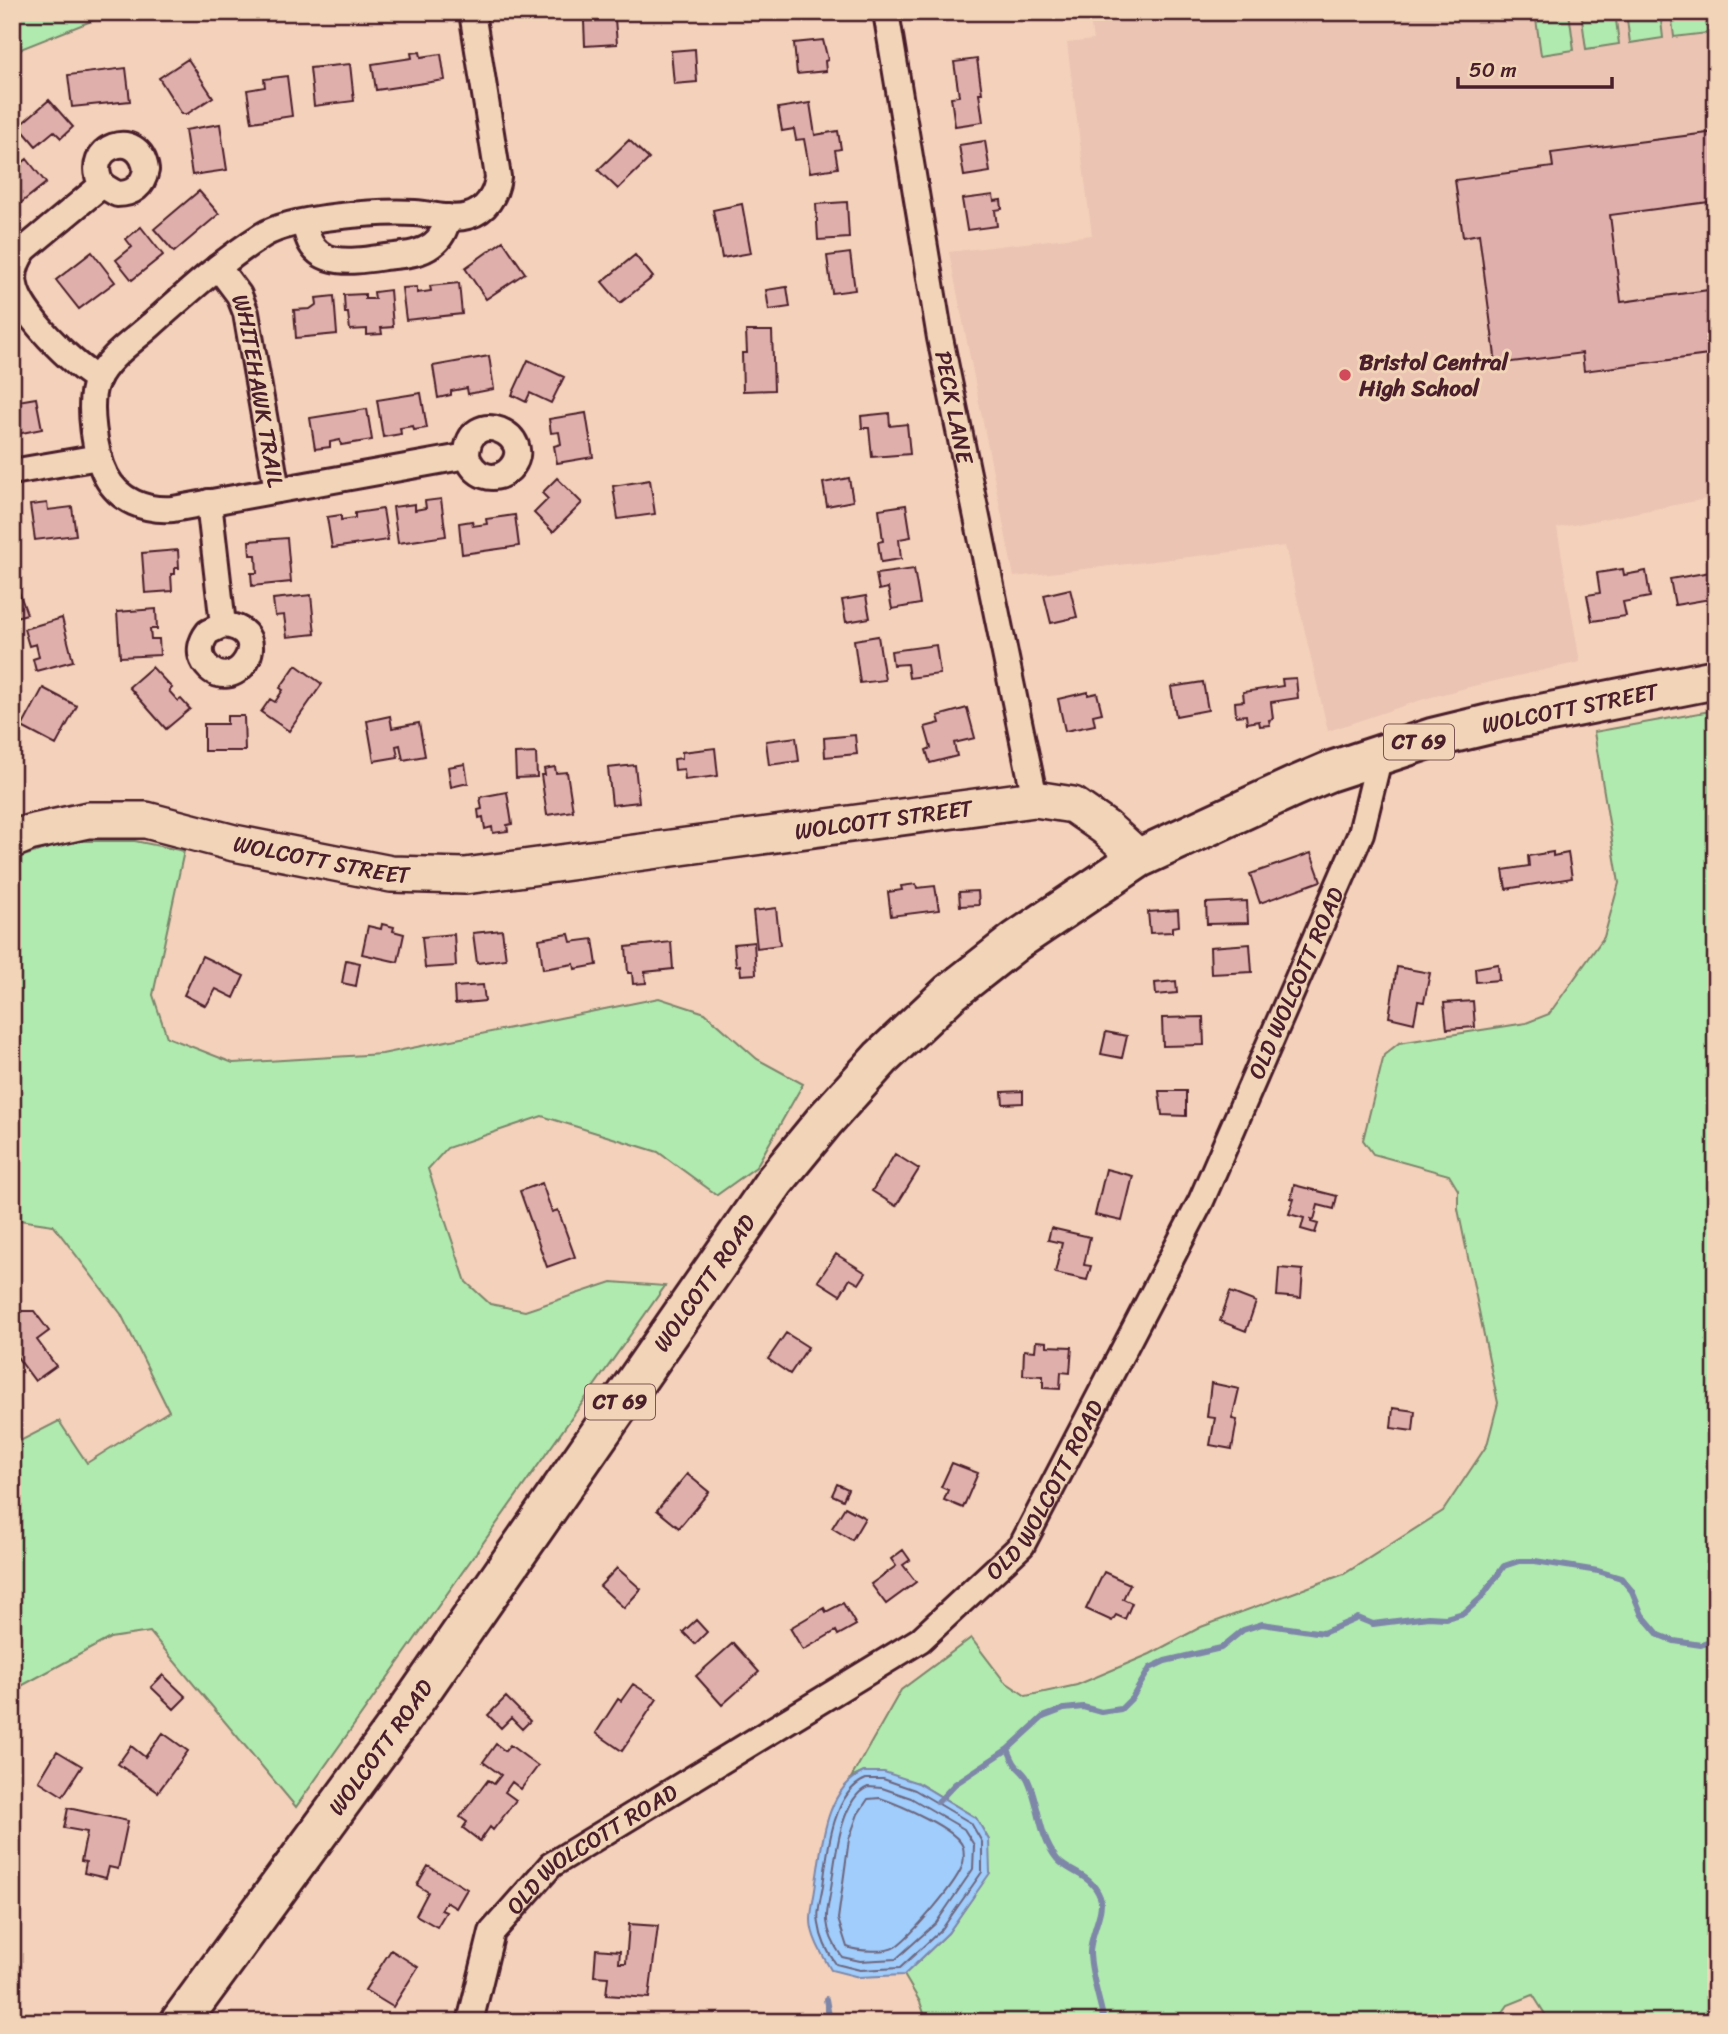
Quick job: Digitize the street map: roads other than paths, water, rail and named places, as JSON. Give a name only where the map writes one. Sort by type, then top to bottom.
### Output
[{"type":"main road","name":"WOLCOTT STREET","points":[[12,840],[29,833],[88,820],[146,820],[234,843],[391,874],[465,876],[1035,799],[1073,805],[1106,828],[1139,858],[1293,787],[1432,738],[1716,679]]},
{"type":"main road","name":"WOLCOTT ROAD","points":[[180,2022],[401,1720],[739,1231],[817,1130],[881,1058],[950,993],[1016,941],[1139,858]]},
{"type":"street","name":"WHITEHAWK TRAIL","points":[[218,267],[239,296],[246,313],[277,490],[162,510],[133,503],[111,484],[99,457],[92,407],[98,379],[109,362],[218,267],[276,228],[305,222],[400,212],[448,218],[466,217],[479,212],[489,202],[497,184],[497,170],[472,12]]},
{"type":"street","name":"PECK LANE","points":[[886,12],[940,338],[1035,799]]},
{"type":"street","points":[[98,379],[67,358],[24,307],[14,278],[17,262],[25,249],[102,185]]},
{"type":"street","points":[[305,222],[308,236],[315,248],[326,257],[345,262],[426,250],[441,236],[448,218]]},
{"type":"street","points":[[277,490],[467,456]]},
{"type":"street","points":[[12,472],[99,457]]},
{"type":"street","points":[[209,502],[223,625]]},
{"type":"street","name":"OLD WOLCOTT ROAD","points":[[471,2022],[492,1932],[551,1865],[919,1640],[1022,1545],[1201,1202],[1361,833],[1380,755]]},
{"type":"water","points":[[864,1772],[884,1772],[918,1783],[976,1818],[989,1840],[990,1873],[948,1933],[904,1975],[859,1977],[831,1970],[813,1933],[812,1906],[828,1820],[841,1791],[851,1780]]},
{"type":"waterway","points":[[938,1802],[955,1784],[1008,1749],[1043,1717],[1064,1709],[1083,1707],[1101,1712],[1121,1709],[1132,1698],[1150,1668],[1165,1661],[1221,1648],[1243,1630],[1262,1624],[1323,1633],[1358,1618],[1373,1624],[1428,1617],[1446,1618],[1464,1613],[1481,1598],[1504,1566],[1519,1561],[1598,1571],[1621,1578],[1632,1591],[1642,1615],[1659,1635],[1674,1641],[1701,1645],[1716,1638]]},
{"type":"waterway","points":[[1008,1749],[1015,1764],[1028,1780],[1051,1850],[1062,1864],[1091,1883],[1100,1897],[1090,1954],[1104,2022]]},
{"type":"waterway","points":[[826,1999],[830,2022]]},
{"type":"place","name":"Bristol Central High School","points":[[1345,375]]}]
